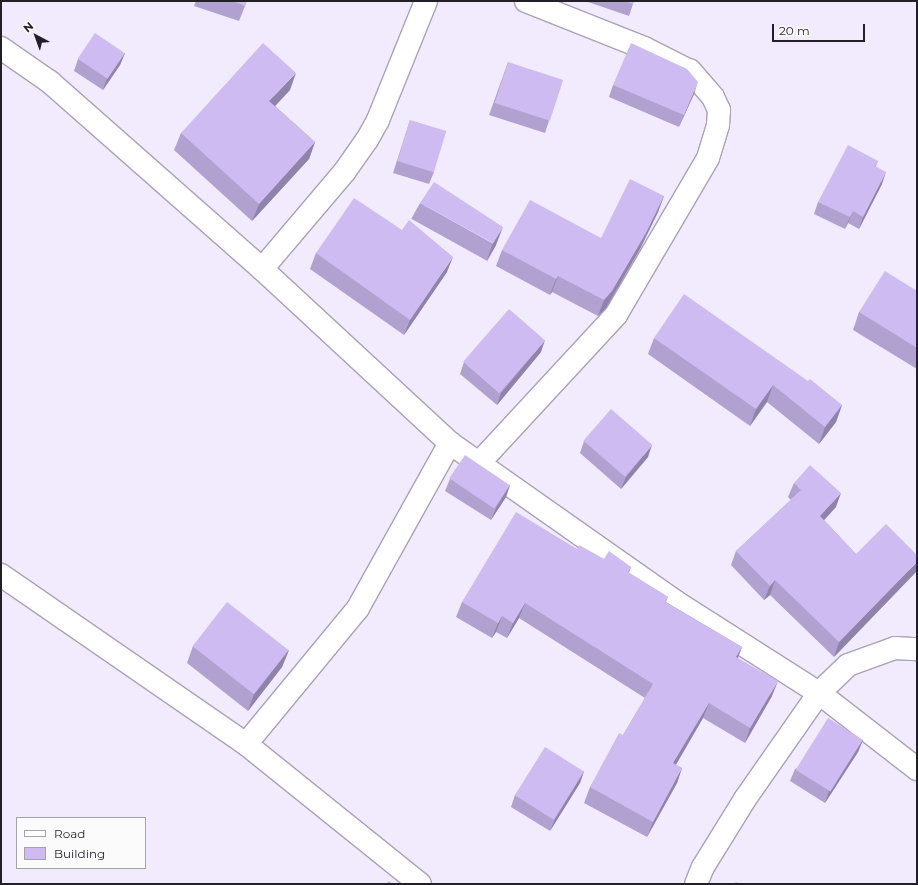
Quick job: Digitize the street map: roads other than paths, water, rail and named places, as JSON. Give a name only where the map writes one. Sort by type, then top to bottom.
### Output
[{"type":"street","points":[[262,269],[345,171],[367,140],[378,120],[426,1]]},
{"type":"street","points":[[479,463],[616,315],[708,158],[718,125],[720,110],[713,97],[690,71],[644,48],[526,1]]},
{"type":"street","points":[[1,48],[50,82],[262,269],[450,443],[676,602],[819,693],[917,769]]},
{"type":"street","points":[[246,744],[358,608],[450,443]]},
{"type":"street","points":[[1,575],[246,744],[420,884]]},
{"type":"street","points":[[696,884],[745,799],[819,693],[848,665],[895,648],[917,649]]}]
